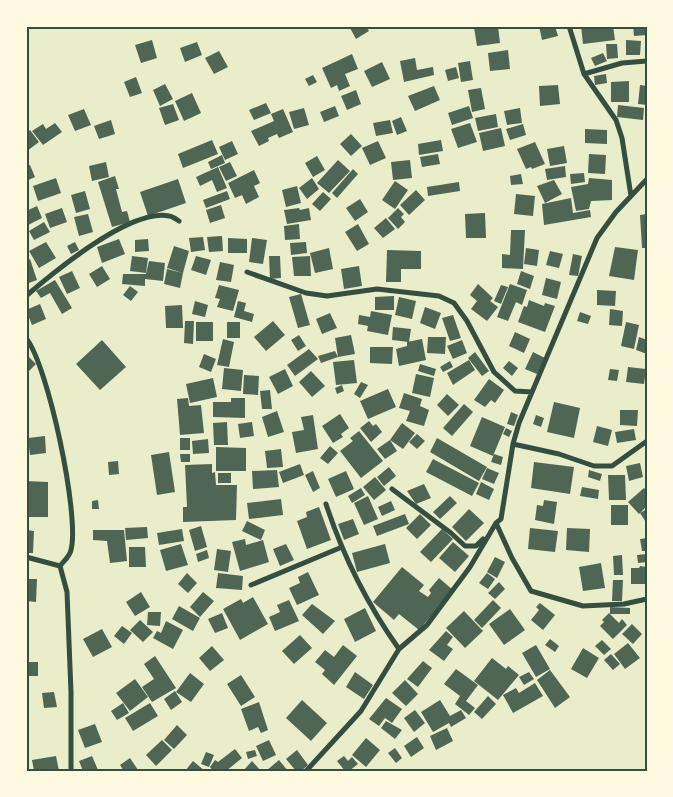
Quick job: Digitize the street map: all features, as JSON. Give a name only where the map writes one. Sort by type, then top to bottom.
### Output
[{"type":"street","points":[[569,26],[584,74],[616,120],[622,138],[631,196]]},
{"type":"street","points":[[584,74],[622,63],[647,61]]},
{"type":"street","points":[[306,771],[361,711],[399,649],[427,625],[470,567],[496,523],[501,519],[513,444],[532,392],[597,238],[647,179]]},
{"type":"street","points":[[26,296],[89,246],[121,228],[145,219],[168,215],[179,221]]},
{"type":"street","points":[[247,272],[306,293],[327,296],[377,289],[439,296],[454,303],[467,321],[494,372],[515,391],[532,392]]},
{"type":"street","points":[[26,338],[47,384],[72,505],[71,551],[60,566]]},
{"type":"street","points":[[513,444],[559,454],[594,466],[612,466],[647,441]]},
{"type":"street","points":[[392,488],[451,532],[465,546],[476,546],[481,543],[502,511]]},
{"type":"street","points":[[326,504],[342,547],[377,618],[399,649]]},
{"type":"street","points":[[496,523],[512,558],[531,591],[584,606],[624,604],[647,598]]},
{"type":"street","points":[[251,584],[342,547]]},
{"type":"street","points":[[26,557],[60,566]]},
{"type":"street","points":[[60,566],[68,592],[71,771]]},
{"type":"building","points":[[349,26],[366,26],[369,31],[356,39]]},
{"type":"building","points":[[498,26],[500,43],[477,46],[474,27]]},
{"type":"building","points":[[539,26],[555,26],[558,36],[542,40]]},
{"type":"building","points":[[581,26],[613,26],[615,40],[583,44]]},
{"type":"building","points":[[633,26],[647,26],[647,35],[634,36]]},
{"type":"building","points":[[152,40],[157,58],[141,63],[135,45]]},
{"type":"building","points":[[626,40],[641,41],[640,55],[626,55]]},
{"type":"building","points":[[197,42],[202,55],[185,62],[180,48]]},
{"type":"building","points":[[606,44],[617,44],[618,58],[607,59]]},
{"type":"building","points":[[508,50],[510,69],[490,71],[488,53]]},
{"type":"building","points":[[219,51],[228,67],[214,74],[205,58]]},
{"type":"building","points":[[603,53],[607,61],[595,66],[591,58]]},
{"type":"building","points":[[352,54],[358,69],[345,74],[350,86],[339,91],[337,85],[331,88],[322,68]]},
{"type":"building","points":[[415,58],[417,70],[433,67],[434,75],[404,82],[400,61]]},
{"type":"building","points":[[470,61],[473,80],[461,82],[458,63]]},
{"type":"building","points":[[382,62],[390,79],[372,87],[364,71]]},
{"type":"building","points":[[456,67],[459,78],[448,81],[445,70]]},
{"type":"building","points":[[606,74],[607,83],[595,85],[594,76]]},
{"type":"building","points":[[313,75],[317,82],[309,86],[305,79]]},
{"type":"building","points":[[136,77],[142,93],[130,97],[124,82]]},
{"type":"building","points":[[629,81],[629,102],[611,102],[611,82]]},
{"type":"building","points":[[165,84],[173,99],[160,106],[153,90]]},
{"type":"building","points":[[558,85],[560,104],[540,106],[539,86]]},
{"type":"building","points":[[640,85],[647,86],[647,105],[638,104]]},
{"type":"building","points":[[434,86],[440,100],[415,111],[408,96]]},
{"type":"building","points":[[481,88],[485,109],[472,112],[468,90]]},
{"type":"building","points":[[356,90],[361,104],[347,110],[341,96]]},
{"type":"building","points":[[192,93],[201,113],[184,121],[175,101]]},
{"type":"building","points":[[266,103],[271,113],[254,120],[249,110]]},
{"type":"building","points":[[173,104],[179,120],[165,125],[159,108]]},
{"type":"building","points":[[618,105],[644,108],[643,120],[617,117]]},
{"type":"building","points":[[335,106],[339,116],[324,122],[320,112]]},
{"type":"building","points":[[469,106],[473,118],[452,125],[448,113]]},
{"type":"building","points":[[304,108],[309,125],[294,129],[289,112]]},
{"type":"building","points":[[520,108],[522,123],[507,125],[504,111]]},
{"type":"building","points":[[84,109],[91,125],[75,131],[68,115]]},
{"type":"building","points":[[283,109],[293,132],[279,138],[277,134],[268,138],[269,141],[259,146],[251,131],[274,121],[271,114]]},
{"type":"building","points":[[496,114],[498,127],[478,131],[475,118]]},
{"type":"building","points":[[401,117],[407,131],[397,135],[392,121]]},
{"type":"building","points":[[111,120],[115,134],[99,139],[94,126]]},
{"type":"building","points":[[390,120],[393,133],[376,136],[373,123]]},
{"type":"building","points":[[55,123],[62,132],[43,145],[32,131],[43,124],[46,129]]},
{"type":"building","points":[[470,123],[477,142],[458,148],[451,129]]},
{"type":"building","points":[[523,124],[526,135],[510,140],[506,129]]},
{"type":"building","points":[[501,128],[505,146],[483,151],[479,133]]},
{"type":"building","points":[[585,129],[607,130],[607,144],[585,143]]},
{"type":"building","points":[[30,130],[39,142],[27,151],[26,133]]},
{"type":"building","points":[[351,134],[362,146],[351,156],[340,144]]},
{"type":"building","points":[[212,140],[218,154],[183,168],[178,154]]},
{"type":"building","points":[[441,140],[443,151],[419,155],[418,144]]},
{"type":"building","points":[[232,141],[238,154],[225,160],[219,147]]},
{"type":"building","points":[[378,141],[386,158],[370,165],[362,148]]},
{"type":"building","points":[[535,142],[545,164],[532,169],[531,167],[526,169],[517,149]]},
{"type":"building","points":[[564,146],[567,163],[550,166],[547,149]]},
{"type":"building","points":[[438,154],[440,164],[422,167],[420,157]]},
{"type":"building","points":[[589,154],[606,155],[605,174],[588,173]]},
{"type":"building","points":[[222,155],[225,163],[211,169],[208,162]]},
{"type":"building","points":[[317,156],[325,170],[313,177],[305,163]]},
{"type":"building","points":[[338,160],[350,171],[329,193],[317,183]]},
{"type":"building","points":[[410,160],[412,178],[393,180],[391,162]]},
{"type":"building","points":[[106,162],[109,177],[92,181],[89,166]]},
{"type":"building","points":[[230,162],[237,176],[226,181],[219,167]]},
{"type":"building","points":[[30,165],[35,177],[26,181],[26,167]]},
{"type":"building","points":[[565,166],[566,177],[547,180],[545,169]]},
{"type":"building","points":[[218,167],[227,188],[217,192],[212,180],[200,186],[196,177]]},
{"type":"building","points":[[353,169],[358,174],[337,198],[332,193]]},
{"type":"building","points":[[254,170],[260,183],[254,186],[259,197],[246,204],[242,195],[235,198],[228,183]]},
{"type":"building","points":[[584,173],[585,182],[571,184],[570,174]]},
{"type":"building","points":[[521,174],[523,184],[511,185],[510,176]]},
{"type":"building","points":[[115,176],[122,212],[127,211],[130,222],[112,227],[98,182]]},
{"type":"building","points":[[56,178],[61,193],[38,201],[33,186]]},
{"type":"building","points":[[312,178],[319,189],[307,199],[299,188]]},
{"type":"building","points":[[589,178],[612,180],[612,200],[591,201],[589,209],[576,211],[571,187],[588,184]]},
{"type":"building","points":[[178,179],[186,203],[148,216],[140,192]]},
{"type":"building","points":[[554,180],[562,194],[545,203],[537,186]]},
{"type":"building","points":[[395,181],[408,190],[395,209],[382,200]]},
{"type":"building","points":[[459,182],[460,191],[428,196],[427,187]]},
{"type":"building","points":[[297,186],[301,203],[286,207],[282,190]]},
{"type":"building","points":[[416,190],[425,200],[409,215],[400,205]]},
{"type":"building","points":[[85,191],[90,209],[76,213],[71,195]]},
{"type":"building","points":[[227,191],[230,199],[206,208],[203,200]]},
{"type":"building","points":[[323,192],[331,199],[320,211],[312,204]]},
{"type":"building","points":[[516,194],[535,196],[533,216],[514,214]]},
{"type":"building","points":[[571,198],[573,213],[590,210],[591,217],[544,225],[542,204]]},
{"type":"building","points":[[360,199],[368,212],[355,221],[346,208]]},
{"type":"building","points":[[221,205],[225,218],[210,223],[206,210]]},
{"type":"building","points":[[37,206],[42,218],[26,226],[26,211]]},
{"type":"building","points":[[62,208],[67,222],[50,228],[45,214]]},
{"type":"building","points":[[299,208],[300,210],[309,208],[311,220],[287,224],[284,210]]},
{"type":"building","points":[[398,208],[404,214],[401,217],[405,222],[398,229],[388,218]]},
{"type":"building","points":[[485,213],[486,238],[466,238],[465,214]]},
{"type":"building","points":[[88,214],[93,232],[79,236],[74,217]]},
{"type":"building","points":[[647,214],[647,248],[642,248],[640,215]]},
{"type":"building","points":[[386,218],[395,229],[383,238],[374,228]]},
{"type":"building","points":[[44,222],[50,232],[34,240],[29,231]]},
{"type":"building","points":[[299,224],[300,239],[285,240],[284,226]]},
{"type":"building","points":[[358,224],[369,244],[357,251],[345,232]]},
{"type":"building","points":[[511,230],[525,230],[523,269],[502,268],[502,254],[510,255]]},
{"type":"building","points":[[222,236],[223,251],[209,252],[207,237]]},
{"type":"building","points":[[203,237],[205,250],[191,252],[189,238]]},
{"type":"building","points":[[228,238],[247,239],[247,253],[228,253]]},
{"type":"building","points":[[252,238],[267,240],[263,264],[249,262]]},
{"type":"building","points":[[119,239],[125,254],[102,263],[97,247]]},
{"type":"building","points":[[148,239],[149,251],[135,252],[135,240]]},
{"type":"building","points":[[46,242],[56,258],[39,268],[29,251]]},
{"type":"building","points":[[75,242],[79,250],[71,254],[67,246]]},
{"type":"building","points":[[306,242],[307,253],[291,255],[290,243]]},
{"type":"building","points":[[174,246],[189,251],[183,273],[167,268]]},
{"type":"building","points":[[615,247],[638,250],[634,280],[609,276]]},
{"type":"building","points":[[329,248],[333,269],[315,273],[310,253]]},
{"type":"building","points":[[526,248],[539,250],[537,266],[524,264]]},
{"type":"building","points":[[387,250],[421,251],[421,269],[401,269],[401,282],[386,282]]},
{"type":"building","points":[[550,251],[563,254],[559,268],[546,265]]},
{"type":"building","points":[[573,254],[582,256],[578,276],[569,275]]},
{"type":"building","points":[[132,256],[148,258],[146,273],[130,271]]},
{"type":"building","points":[[196,256],[211,260],[206,275],[191,270]]},
{"type":"building","points":[[269,256],[280,256],[281,278],[270,279]]},
{"type":"building","points":[[310,256],[311,276],[294,276],[292,257]]},
{"type":"building","points":[[30,259],[37,280],[26,284],[26,261]]},
{"type":"building","points":[[149,261],[165,263],[163,281],[145,279],[145,286],[122,284],[123,274],[146,274]]},
{"type":"building","points":[[220,262],[234,265],[231,282],[216,280]]},
{"type":"building","points":[[102,266],[110,279],[97,287],[89,274]]},
{"type":"building","points":[[359,266],[362,286],[344,289],[341,269]]},
{"type":"building","points":[[167,269],[183,273],[180,288],[164,284]]},
{"type":"building","points":[[72,271],[80,288],[67,294],[59,277]]},
{"type":"building","points":[[521,271],[534,276],[530,289],[517,284]]},
{"type":"building","points":[[546,278],[561,282],[557,299],[542,295]]},
{"type":"building","points":[[55,280],[72,308],[62,314],[50,293],[41,298],[36,291]]},
{"type":"building","points":[[478,284],[493,298],[490,301],[498,307],[487,321],[471,309],[477,301],[470,295]]},
{"type":"building","points":[[510,284],[527,290],[522,305],[516,302],[508,321],[497,317]]},
{"type":"building","points":[[219,285],[239,290],[233,311],[217,307],[220,299],[215,298]]},
{"type":"building","points":[[501,285],[508,287],[501,304],[494,301]]},
{"type":"building","points":[[130,286],[138,292],[131,301],[123,295]]},
{"type":"building","points":[[597,290],[616,291],[615,306],[597,305]]},
{"type":"building","points":[[301,294],[310,325],[298,328],[289,297]]},
{"type":"building","points":[[394,296],[394,310],[375,310],[375,297]]},
{"type":"building","points":[[399,297],[416,301],[412,319],[395,315]]},
{"type":"building","points":[[529,300],[544,306],[545,303],[555,306],[545,332],[518,322],[524,306],[527,307]]},
{"type":"building","points":[[195,301],[208,305],[205,317],[192,314]]},
{"type":"building","points":[[238,301],[246,303],[244,311],[254,314],[252,322],[234,317]]},
{"type":"building","points":[[40,304],[46,319],[32,325],[26,310]]},
{"type":"building","points":[[182,305],[183,328],[166,328],[165,306]]},
{"type":"building","points":[[425,307],[441,313],[435,329],[420,323]]},
{"type":"building","points":[[610,309],[623,311],[622,326],[609,325]]},
{"type":"building","points":[[371,311],[392,315],[388,335],[367,331],[368,326],[358,324],[359,315],[370,317]]},
{"type":"building","points":[[580,312],[591,316],[588,324],[577,321]]},
{"type":"building","points":[[330,313],[337,328],[322,334],[316,319]]},
{"type":"building","points":[[453,315],[461,338],[450,341],[442,318]]},
{"type":"building","points":[[185,321],[194,321],[193,344],[184,343]]},
{"type":"building","points":[[273,321],[285,335],[266,351],[254,337]]},
{"type":"building","points":[[196,322],[213,322],[213,341],[196,341]]},
{"type":"building","points":[[227,322],[240,322],[240,338],[227,338]]},
{"type":"building","points":[[626,322],[639,325],[634,349],[621,346]]},
{"type":"building","points":[[393,327],[411,329],[409,342],[392,340]]},
{"type":"building","points":[[515,332],[530,339],[524,353],[509,346]]},
{"type":"building","points":[[299,335],[306,346],[298,351],[291,340]]},
{"type":"building","points":[[351,335],[355,354],[338,357],[335,338]]},
{"type":"building","points":[[428,337],[446,337],[445,354],[427,353]]},
{"type":"building","points":[[639,337],[647,340],[647,354],[636,350]]},
{"type":"building","points":[[223,339],[234,342],[229,367],[217,365]]},
{"type":"building","points":[[422,339],[426,360],[399,366],[396,349],[407,346],[407,342]]},
{"type":"building","points":[[102,340],[126,367],[100,390],[76,364]]},
{"type":"building","points":[[462,340],[467,353],[453,359],[447,346]]},
{"type":"building","points":[[370,347],[393,347],[392,364],[370,363]]},
{"type":"building","points":[[309,349],[318,359],[295,376],[287,365]]},
{"type":"building","points":[[335,351],[338,357],[321,363],[318,356]]},
{"type":"building","points":[[475,352],[489,371],[482,376],[468,358]]},
{"type":"building","points":[[533,352],[545,358],[537,374],[525,369]]},
{"type":"building","points":[[26,354],[36,364],[26,374]]},
{"type":"building","points":[[204,354],[216,359],[211,372],[199,367]]},
{"type":"building","points":[[354,360],[357,383],[336,385],[333,362]]},
{"type":"building","points":[[469,360],[475,370],[453,385],[447,373]]},
{"type":"building","points":[[450,361],[453,367],[443,372],[440,367]]},
{"type":"building","points":[[509,361],[518,368],[512,376],[503,368]]},
{"type":"building","points":[[420,364],[436,369],[434,376],[418,371]]},
{"type":"building","points":[[628,367],[646,369],[644,384],[626,382]]},
{"type":"building","points":[[224,368],[243,370],[241,391],[222,389]]},
{"type":"building","points":[[285,369],[293,386],[278,394],[269,377]]},
{"type":"building","points":[[610,369],[619,370],[617,381],[608,380]]},
{"type":"building","points":[[311,371],[325,386],[312,397],[299,382]]},
{"type":"building","points":[[416,374],[434,378],[430,397],[412,393]]},
{"type":"building","points":[[244,375],[259,376],[258,395],[243,394]]},
{"type":"building","points":[[213,378],[217,397],[190,403],[186,384]]},
{"type":"building","points":[[489,379],[504,390],[495,403],[491,400],[485,407],[474,400]]},
{"type":"building","points":[[361,382],[368,385],[360,398],[354,394]]},
{"type":"building","points":[[342,385],[344,391],[337,394],[335,388]]},
{"type":"building","points":[[388,389],[396,407],[368,419],[360,401]]},
{"type":"building","points":[[270,390],[272,409],[262,409],[260,391]]},
{"type":"building","points":[[404,393],[422,399],[420,406],[429,410],[424,426],[406,421],[410,411],[399,408]]},
{"type":"building","points":[[447,394],[459,405],[448,416],[437,405]]},
{"type":"building","points":[[188,398],[189,406],[201,405],[204,433],[180,435],[177,399]]},
{"type":"building","points":[[231,398],[245,398],[245,418],[213,417],[213,402],[231,402]]},
{"type":"building","points":[[554,402],[580,408],[574,438],[547,432]]},
{"type":"building","points":[[464,404],[473,412],[452,436],[443,428]]},
{"type":"building","points":[[620,410],[638,410],[637,426],[620,425]]},
{"type":"building","points":[[277,411],[284,432],[268,437],[262,417]]},
{"type":"building","points":[[511,412],[518,415],[514,426],[507,424]]},
{"type":"building","points":[[340,414],[349,428],[341,434],[343,437],[333,443],[322,426]]},
{"type":"building","points":[[313,415],[318,449],[296,453],[292,432],[304,430],[301,417]]},
{"type":"building","points":[[536,415],[544,418],[541,427],[533,424]]},
{"type":"building","points":[[482,417],[505,427],[493,456],[470,446]]},
{"type":"building","points":[[369,421],[373,426],[376,424],[382,432],[371,442],[360,428]]},
{"type":"building","points":[[227,422],[228,445],[214,445],[213,423]]},
{"type":"building","points":[[252,422],[254,436],[240,438],[238,424]]},
{"type":"building","points":[[402,423],[415,433],[403,449],[390,440]]},
{"type":"building","points":[[597,426],[612,430],[608,446],[593,442]]},
{"type":"building","points":[[506,428],[512,431],[509,437],[503,434]]},
{"type":"building","points":[[634,429],[636,440],[617,443],[615,432]]},
{"type":"building","points":[[359,431],[383,461],[361,478],[340,451],[353,441],[350,438]]},
{"type":"building","points":[[417,434],[425,441],[417,449],[409,442]]},
{"type":"building","points":[[45,436],[46,453],[30,455],[28,438]]},
{"type":"building","points":[[180,438],[190,438],[190,450],[180,450]]},
{"type":"building","points":[[437,438],[487,467],[479,481],[430,452]]},
{"type":"building","points":[[208,439],[209,453],[193,454],[192,441]]},
{"type":"building","points":[[390,440],[397,451],[385,459],[377,449]]},
{"type":"building","points":[[330,446],[338,453],[328,464],[320,458]]},
{"type":"building","points":[[216,447],[246,448],[246,471],[216,471]]},
{"type":"building","points":[[281,449],[283,467],[267,468],[265,451]]},
{"type":"building","points":[[169,452],[175,492],[157,495],[151,455]]},
{"type":"building","points":[[180,454],[190,454],[190,462],[181,462]]},
{"type":"building","points":[[494,454],[503,457],[501,465],[491,462]]},
{"type":"building","points":[[433,459],[479,483],[472,496],[426,472]]},
{"type":"building","points":[[118,461],[119,474],[109,475],[108,462]]},
{"type":"building","points":[[534,462],[574,467],[570,494],[531,488]]},
{"type":"building","points":[[640,463],[643,477],[629,481],[626,466]]},
{"type":"building","points":[[212,464],[212,473],[215,472],[216,485],[237,485],[236,520],[183,522],[183,507],[187,507],[185,465]]},
{"type":"building","points":[[300,464],[304,475],[283,483],[279,472]]},
{"type":"building","points":[[389,467],[396,476],[384,486],[377,477]]},
{"type":"building","points":[[487,468],[499,473],[494,484],[482,479]]},
{"type":"building","points":[[277,470],[279,487],[253,489],[252,471]]},
{"type":"building","points":[[589,470],[602,474],[600,481],[588,477]]},
{"type":"building","points":[[313,471],[320,488],[313,492],[305,475]]},
{"type":"building","points":[[346,471],[354,489],[336,497],[328,479]]},
{"type":"building","points":[[218,473],[231,473],[231,483],[218,483]]},
{"type":"building","points":[[608,475],[625,475],[626,500],[609,500]]},
{"type":"building","points":[[375,477],[386,490],[374,500],[363,487]]},
{"type":"building","points":[[26,481],[48,482],[48,517],[26,517]]},
{"type":"building","points":[[481,482],[494,489],[489,500],[476,494]]},
{"type":"building","points":[[424,484],[431,498],[416,504],[407,491]]},
{"type":"building","points":[[582,487],[599,490],[598,499],[580,496]]},
{"type":"building","points":[[361,488],[365,495],[352,503],[348,496]]},
{"type":"building","points":[[644,488],[647,491],[647,506],[639,514],[628,502]]},
{"type":"building","points":[[368,496],[378,519],[364,525],[354,503]]},
{"type":"building","points":[[450,496],[457,503],[440,519],[433,512]]},
{"type":"building","points":[[281,499],[283,515],[249,519],[247,503]]},
{"type":"building","points":[[98,500],[99,509],[92,509],[92,501]]},
{"type":"building","points":[[544,500],[557,502],[554,524],[535,520],[537,505],[543,506]]},
{"type":"building","points":[[391,501],[395,510],[382,516],[378,507]]},
{"type":"building","points":[[611,505],[628,505],[628,525],[611,525]]},
{"type":"building","points":[[319,507],[331,540],[307,549],[297,521],[307,517],[306,512]]},
{"type":"building","points":[[469,509],[484,523],[466,541],[452,527]]},
{"type":"building","points":[[647,509],[647,524],[640,513]]},
{"type":"building","points":[[405,514],[409,524],[377,536],[373,526]]},
{"type":"building","points":[[420,514],[431,525],[417,539],[406,528]]},
{"type":"building","points":[[353,519],[359,534],[344,540],[338,524]]},
{"type":"building","points":[[247,521],[265,530],[261,540],[242,531]]},
{"type":"building","points":[[201,526],[207,547],[195,551],[189,530]]},
{"type":"building","points":[[147,527],[148,538],[126,540],[125,528]]},
{"type":"building","points":[[530,528],[558,531],[555,552],[528,549]]},
{"type":"building","points":[[567,528],[590,529],[589,552],[566,550]]},
{"type":"building","points":[[182,529],[184,541],[159,545],[157,533]]},
{"type":"building","points":[[442,529],[453,539],[431,562],[420,552]]},
{"type":"building","points":[[26,530],[34,531],[33,553],[26,553]]},
{"type":"building","points":[[93,530],[124,530],[127,561],[110,563],[107,541],[93,540]]},
{"type":"building","points":[[647,538],[647,551],[642,551],[640,539]]},
{"type":"building","points":[[245,539],[246,545],[263,540],[269,562],[240,571],[232,542]]},
{"type":"building","points":[[453,542],[469,556],[455,572],[439,558]]},
{"type":"building","points":[[181,544],[188,565],[166,571],[160,550]]},
{"type":"building","points":[[286,544],[294,560],[280,566],[273,549]]},
{"type":"building","points":[[385,544],[390,563],[357,572],[352,553]]},
{"type":"building","points":[[129,547],[145,547],[146,567],[129,567]]},
{"type":"building","points":[[217,549],[231,551],[228,572],[214,570]]},
{"type":"building","points":[[207,550],[209,558],[198,562],[196,554]]},
{"type":"building","points":[[647,554],[647,562],[638,563],[637,555]]},
{"type":"building","points":[[622,555],[623,575],[614,575],[613,556]]},
{"type":"building","points":[[495,557],[505,562],[497,578],[487,572]]},
{"type":"building","points":[[601,563],[605,588],[583,591],[579,567]]},
{"type":"building","points":[[640,566],[647,567],[647,584],[631,584],[631,568],[639,568]]},
{"type":"building","points":[[402,567],[424,585],[419,591],[428,597],[431,593],[429,590],[439,578],[453,590],[419,630],[399,614],[394,620],[373,602]]},
{"type":"building","points":[[308,572],[319,595],[297,605],[289,588],[300,583],[298,577]]},
{"type":"building","points":[[187,573],[197,583],[188,593],[178,584]]},
{"type":"building","points":[[218,573],[243,576],[242,590],[216,588]]},
{"type":"building","points":[[487,573],[495,579],[488,589],[479,583]]},
{"type":"building","points":[[26,579],[37,579],[36,602],[26,601]]},
{"type":"building","points":[[613,580],[623,580],[622,601],[612,601]]},
{"type":"building","points":[[499,582],[505,589],[495,599],[488,593]]},
{"type":"building","points":[[141,592],[150,607],[135,616],[126,602]]},
{"type":"building","points":[[203,592],[214,601],[200,617],[190,607]]},
{"type":"building","points":[[253,597],[268,624],[240,640],[223,609],[241,599],[243,603]]},
{"type":"building","points":[[289,600],[299,621],[275,631],[269,617],[280,612],[277,605]]},
{"type":"building","points":[[493,600],[501,608],[482,628],[474,620]]},
{"type":"building","points":[[540,603],[555,615],[543,630],[531,620],[539,610],[536,607]]},
{"type":"building","points":[[312,604],[335,621],[323,634],[302,615]]},
{"type":"building","points":[[179,606],[200,618],[193,631],[172,619]]},
{"type":"building","points":[[610,607],[630,608],[630,614],[610,614]]},
{"type":"building","points":[[365,608],[376,631],[355,642],[344,619]]},
{"type":"building","points":[[510,609],[525,630],[504,645],[489,624]]},
{"type":"building","points":[[464,611],[483,631],[465,648],[446,628]]},
{"type":"building","points":[[148,612],[161,612],[160,626],[147,625]]},
{"type":"building","points":[[222,613],[228,628],[215,633],[208,619]]},
{"type":"building","points":[[609,613],[619,623],[622,619],[627,625],[613,639],[600,626],[604,622],[602,620]]},
{"type":"building","points":[[140,620],[153,632],[143,642],[130,630]]},
{"type":"building","points":[[166,621],[183,630],[173,649],[153,638],[157,631],[161,633]]},
{"type":"building","points":[[632,624],[642,634],[633,644],[622,634]]},
{"type":"building","points":[[122,626],[132,633],[124,644],[114,636]]},
{"type":"building","points":[[102,629],[112,647],[93,657],[83,639]]},
{"type":"building","points":[[446,631],[453,637],[447,645],[453,649],[444,661],[429,650]]},
{"type":"building","points":[[300,635],[312,648],[294,664],[282,651]]},
{"type":"building","points":[[550,639],[559,646],[555,652],[545,645]]},
{"type":"building","points":[[602,640],[611,649],[604,655],[595,646]]},
{"type":"building","points":[[628,643],[640,658],[625,669],[614,654]]},
{"type":"building","points":[[343,645],[357,656],[334,685],[322,674],[325,670],[315,662],[325,650],[334,657]]},
{"type":"building","points":[[536,645],[550,669],[536,677],[522,653]]},
{"type":"building","points":[[212,646],[224,660],[210,671],[199,658]]},
{"type":"building","points":[[583,648],[599,658],[587,678],[571,669]]},
{"type":"building","points":[[611,654],[620,664],[613,670],[604,660]]},
{"type":"building","points":[[155,656],[176,688],[152,702],[142,687],[154,679],[144,664]]},
{"type":"building","points":[[492,658],[506,669],[508,666],[519,675],[498,700],[474,681]]},
{"type":"building","points":[[423,661],[432,668],[418,687],[407,679]]},
{"type":"building","points":[[26,662],[38,662],[38,676],[26,676]]},
{"type":"building","points":[[456,669],[478,685],[466,701],[475,708],[469,715],[455,704],[460,696],[444,684]]},
{"type":"building","points":[[550,670],[570,697],[555,708],[537,680]]},
{"type":"building","points":[[355,672],[373,685],[364,699],[346,687]]},
{"type":"building","points":[[529,672],[534,679],[524,685],[519,677]]},
{"type":"building","points":[[190,673],[204,684],[191,702],[176,692]]},
{"type":"building","points":[[241,675],[255,697],[241,706],[227,684]]},
{"type":"building","points":[[135,679],[148,697],[130,711],[116,693]]},
{"type":"building","points":[[405,680],[418,694],[406,706],[392,693]]},
{"type":"building","points":[[535,683],[543,696],[513,713],[503,695],[516,688],[519,693]]},
{"type":"building","points":[[175,691],[182,702],[171,710],[164,699]]},
{"type":"building","points":[[54,692],[57,707],[44,708],[42,693]]},
{"type":"building","points":[[488,696],[496,704],[482,719],[474,712]]},
{"type":"building","points":[[386,698],[402,709],[392,723],[385,718],[379,726],[369,719]]},
{"type":"building","points":[[302,700],[327,723],[311,741],[286,718]]},
{"type":"building","points":[[440,700],[450,716],[461,710],[466,718],[451,727],[449,723],[433,732],[421,712]]},
{"type":"building","points":[[259,702],[268,730],[261,733],[258,727],[249,731],[241,709]]},
{"type":"building","points":[[123,703],[129,713],[117,720],[111,711]]},
{"type":"building","points":[[150,703],[158,716],[133,731],[125,718]]},
{"type":"building","points":[[415,710],[425,723],[414,732],[404,718]]},
{"type":"building","points":[[386,721],[402,730],[395,739],[381,728]]},
{"type":"building","points":[[95,724],[102,742],[85,748],[78,730]]},
{"type":"building","points":[[177,725],[187,735],[174,749],[164,740]]},
{"type":"building","points":[[447,728],[453,741],[436,750],[430,736]]},
{"type":"building","points":[[417,737],[424,748],[411,757],[404,746]]},
{"type":"building","points":[[366,738],[380,750],[366,767],[352,755]]},
{"type":"building","points":[[162,740],[172,750],[156,766],[146,755]]},
{"type":"building","points":[[269,740],[276,755],[263,761],[256,746]]},
{"type":"building","points":[[395,748],[402,758],[396,763],[388,753]]},
{"type":"building","points":[[235,749],[242,758],[226,771],[213,771],[210,767],[215,760],[218,762]]},
{"type":"building","points":[[255,750],[257,756],[248,759],[246,752]]},
{"type":"building","points":[[297,750],[308,765],[301,771],[296,771],[286,759]]},
{"type":"building","points":[[206,752],[214,755],[209,767],[201,764]]},
{"type":"building","points":[[56,756],[59,771],[34,771],[32,760]]},
{"type":"building","points":[[92,756],[98,770],[83,771],[79,761]]},
{"type":"building","points":[[344,756],[348,761],[352,757],[358,764],[349,771],[345,771],[337,761]]},
{"type":"building","points":[[130,758],[137,771],[124,771],[120,765]]},
{"type":"building","points":[[279,760],[288,771],[266,771]]},
{"type":"building","points":[[193,761],[205,771],[185,771]]},
{"type":"building","points":[[252,761],[261,771],[243,771]]}]
